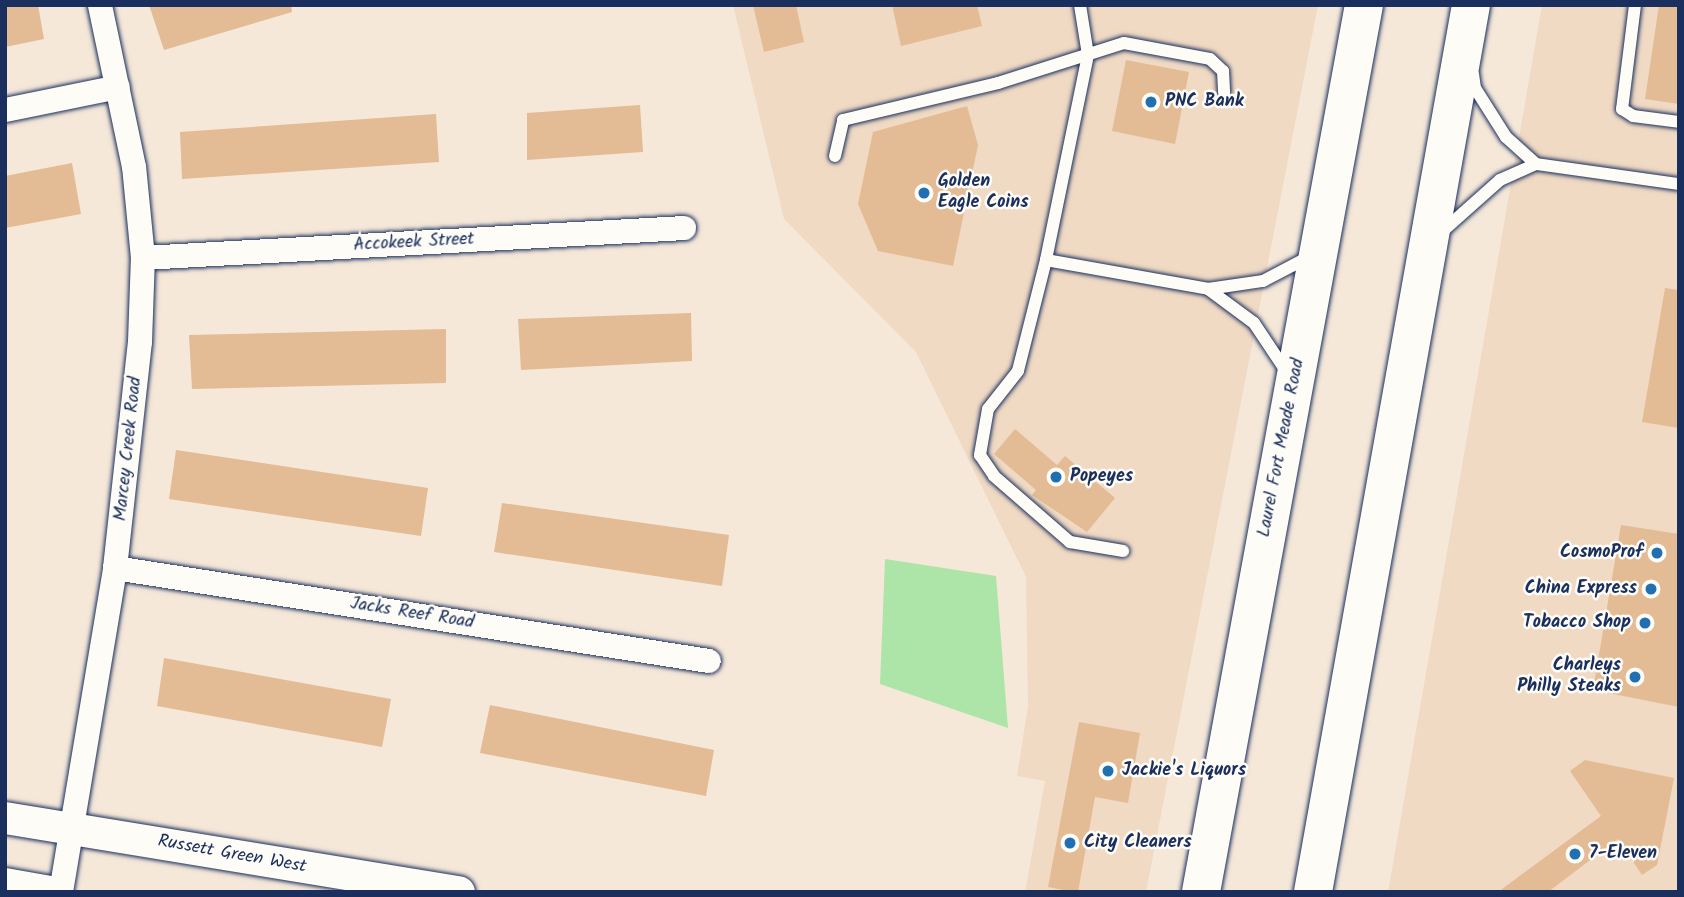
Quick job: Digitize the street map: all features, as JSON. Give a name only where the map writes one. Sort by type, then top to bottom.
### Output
[{"type":"main road","name":"Laurel Fort Meade Road","points":[[1201,892],[1364,5]]},
{"type":"main road","points":[[1312,892],[1469,17]]},
{"type":"street","name":"Marcey Creek Road","points":[[61,892],[115,568],[140,342],[143,258],[134,167],[100,5]]},
{"type":"street","points":[[5,110],[118,87]]},
{"type":"street","name":"Accokeek Street","points":[[143,258],[684,228]]},
{"type":"street","name":"Jacks Reef Road","points":[[115,568],[709,661]]},
{"type":"street","name":"Russett Green West","points":[[5,818],[460,892]]},
{"type":"street","points":[[5,884],[50,892]]},
{"type":"lane","points":[[1080,5],[1088,55],[1046,260],[1018,370],[988,409],[980,455],[994,476],[1070,542],[1123,551]]},
{"type":"lane","points":[[1635,5],[1622,109],[1633,116],[1679,122]]},
{"type":"lane","points":[[1469,17],[1475,88],[1506,137],[1536,163],[1679,184]]},
{"type":"lane","points":[[835,156],[843,120],[998,83],[1124,43],[1200,56],[1223,71],[1224,93]]},
{"type":"lane","points":[[1426,259],[1453,217],[1500,180],[1536,163]]},
{"type":"lane","points":[[1046,260],[1208,289],[1263,281],[1321,249]]},
{"type":"lane","points":[[1208,289],[1254,323],[1295,384]]},
{"type":"shaded area","points":[[733,5],[1318,5],[1146,892],[1025,892],[1045,781],[1017,776],[1028,706],[1026,577],[916,352],[784,219]]},
{"type":"shaded area","points":[[1542,5],[1679,5],[1679,892],[1388,892]]},
{"type":"green space","points":[[885,559],[996,576],[1008,728],[880,684]]},
{"type":"building","points":[[5,5],[38,5],[44,39],[5,47]]},
{"type":"building","points":[[149,5],[291,5],[292,12],[164,50]]},
{"type":"building","points":[[753,5],[796,5],[804,42],[764,52]]},
{"type":"building","points":[[892,5],[977,5],[982,26],[901,46]]},
{"type":"building","points":[[1659,5],[1679,5],[1679,104],[1645,99]]},
{"type":"building","name":"PNC Bank","points":[[1126,60],[1189,72],[1175,144],[1112,131]]},
{"type":"building","points":[[640,105],[643,152],[527,160],[527,113]]},
{"type":"building","points":[[967,106],[978,145],[953,266],[878,251],[858,204],[873,132]]},
{"type":"building","points":[[436,114],[439,162],[182,179],[180,132]]},
{"type":"building","points":[[72,163],[81,214],[5,228],[5,176]]},
{"type":"building","points":[[1665,288],[1679,290],[1679,428],[1642,422]]},
{"type":"building","points":[[691,313],[692,361],[521,370],[518,319]]},
{"type":"building","points":[[446,329],[446,383],[192,389],[189,335]]},
{"type":"building","name":"Popeyes","points":[[1015,429],[1057,465],[1065,456],[1115,498],[1087,532],[1032,495],[1036,490],[994,454]]},
{"type":"building","points":[[176,450],[428,488],[421,536],[169,499]]},
{"type":"building","points":[[502,503],[729,535],[722,586],[494,552]]},
{"type":"building","points":[[1621,525],[1679,534],[1679,707],[1593,690]]},
{"type":"building","points":[[164,658],[391,699],[382,747],[157,706]]},
{"type":"building","points":[[490,705],[714,750],[706,796],[480,753]]},
{"type":"building","points":[[1079,722],[1140,733],[1128,803],[1095,797],[1078,892],[1073,892],[1048,887]]},
{"type":"building","points":[[1585,760],[1674,778],[1657,865],[1642,875],[1618,839],[1548,892],[1498,892],[1601,816],[1570,771]]},
{"type":"place","name":"PNC Bank","points":[[1151,102]]},
{"type":"place","name":"Golden Eagle Coins","points":[[924,193]]},
{"type":"place","name":"Popeyes","points":[[1056,477]]},
{"type":"place","name":"CosmoProf","points":[[1657,553]]},
{"type":"place","name":"China Express","points":[[1651,589]]},
{"type":"place","name":"Tobacco Shop","points":[[1645,623]]},
{"type":"place","name":"Charleys Philly Steaks","points":[[1635,677]]},
{"type":"place","name":"Jackie's Liquors","points":[[1108,771]]},
{"type":"place","name":"City Cleaners","points":[[1070,843]]},
{"type":"place","name":"7-Eleven","points":[[1575,854]]}]
